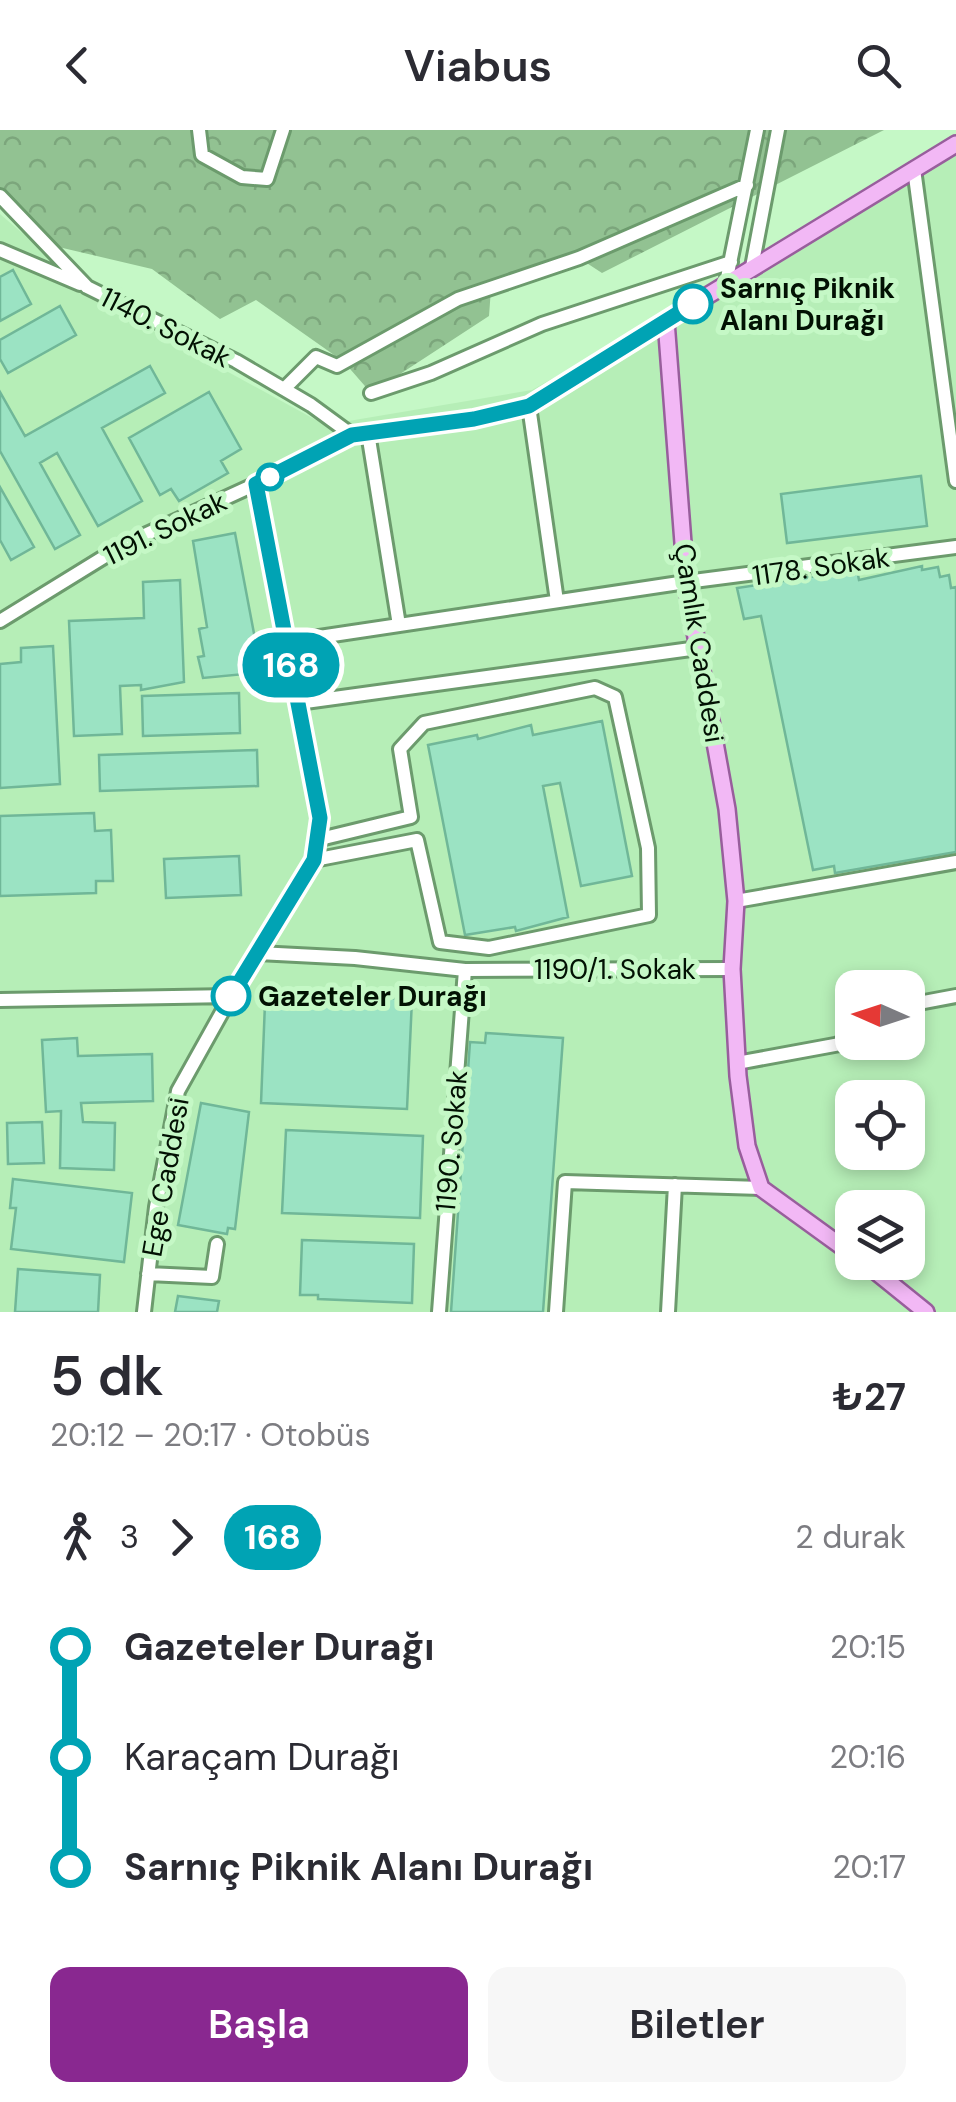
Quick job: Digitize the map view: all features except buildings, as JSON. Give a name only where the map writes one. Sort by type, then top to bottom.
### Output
[{"type":"main road","points":[[666,321],[956,144]]},
{"type":"main road","name":"Çamlık Caddesi","points":[[666,321],[686,582],[727,809],[736,901],[732,968],[737,1063],[747,1146],[761,1188]]},
{"type":"main road","points":[[761,1188],[835,1242]]},
{"type":"main road","points":[[886,1280],[926,1312]]},
{"type":"street","points":[[199,130],[202,155],[242,178],[267,179],[283,130]]},
{"type":"street","points":[[726,283],[757,130]]},
{"type":"street","points":[[752,267],[778,130]]},
{"type":"street","points":[[914,168],[956,481]]},
{"type":"street","points":[[284,389],[316,357],[337,366],[458,299],[579,258],[747,185]]},
{"type":"street","name":"1140. Sokak","points":[[0,196],[86,286],[284,389],[352,435]]},
{"type":"street","points":[[0,250],[86,286]]},
{"type":"street","points":[[372,393],[431,373],[542,324],[731,262]]},
{"type":"street","name":"1191. Sokak","points":[[0,621],[125,544],[352,435],[474,419],[529,406],[666,321]]},
{"type":"street","points":[[529,406],[557,601]]},
{"type":"street","points":[[368,432],[399,625]]},
{"type":"street","name":"Ege Caddesi","points":[[144,1312],[156,1207],[178,1091],[314,860],[320,818],[256,484]]},
{"type":"street","name":"1178. Sokak","points":[[286,642],[686,582],[956,547]]},
{"type":"street","points":[[298,703],[698,648]]},
{"type":"street","points":[[314,860],[418,840],[440,942],[489,948],[650,915],[648,848],[615,697],[596,688],[424,724],[400,749],[411,817],[316,840]]},
{"type":"street","points":[[736,901],[956,862]]},
{"type":"street","name":"1190/1. Sokak","points":[[258,953],[356,958],[465,970],[732,968]]},
{"type":"street","name":"1190. Sokak","points":[[439,1312],[465,970]]},
{"type":"street","points":[[0,1000],[231,996]]},
{"type":"street","points":[[925,1001],[956,996]]},
{"type":"street","points":[[737,1063],[835,1045]]},
{"type":"street","points":[[556,1312],[565,1182],[761,1188]]},
{"type":"street","points":[[668,1312],[675,1185]]},
{"type":"street","points":[[148,1274],[212,1277],[217,1244]]},
{"type":"shaded area","points":[[956,151],[956,1312],[0,1312],[0,214],[106,305],[325,425],[532,390]]},
{"type":"green space","points":[[0,130],[884,130],[602,273],[579,258],[491,289],[489,316],[371,393],[344,362],[256,300],[220,319],[152,269],[50,245],[0,197]]},
{"type":"bus line","name":"168","points":[[231,996],[314,860],[320,818],[256,484],[352,435],[474,419],[529,406],[693,304]]},
{"type":"place","name":"Sarnıç Piknik Alanı Durağı","points":[[693,304]]},
{"type":"place","name":"Gazeteler Durağı","points":[[231,996]]}]
